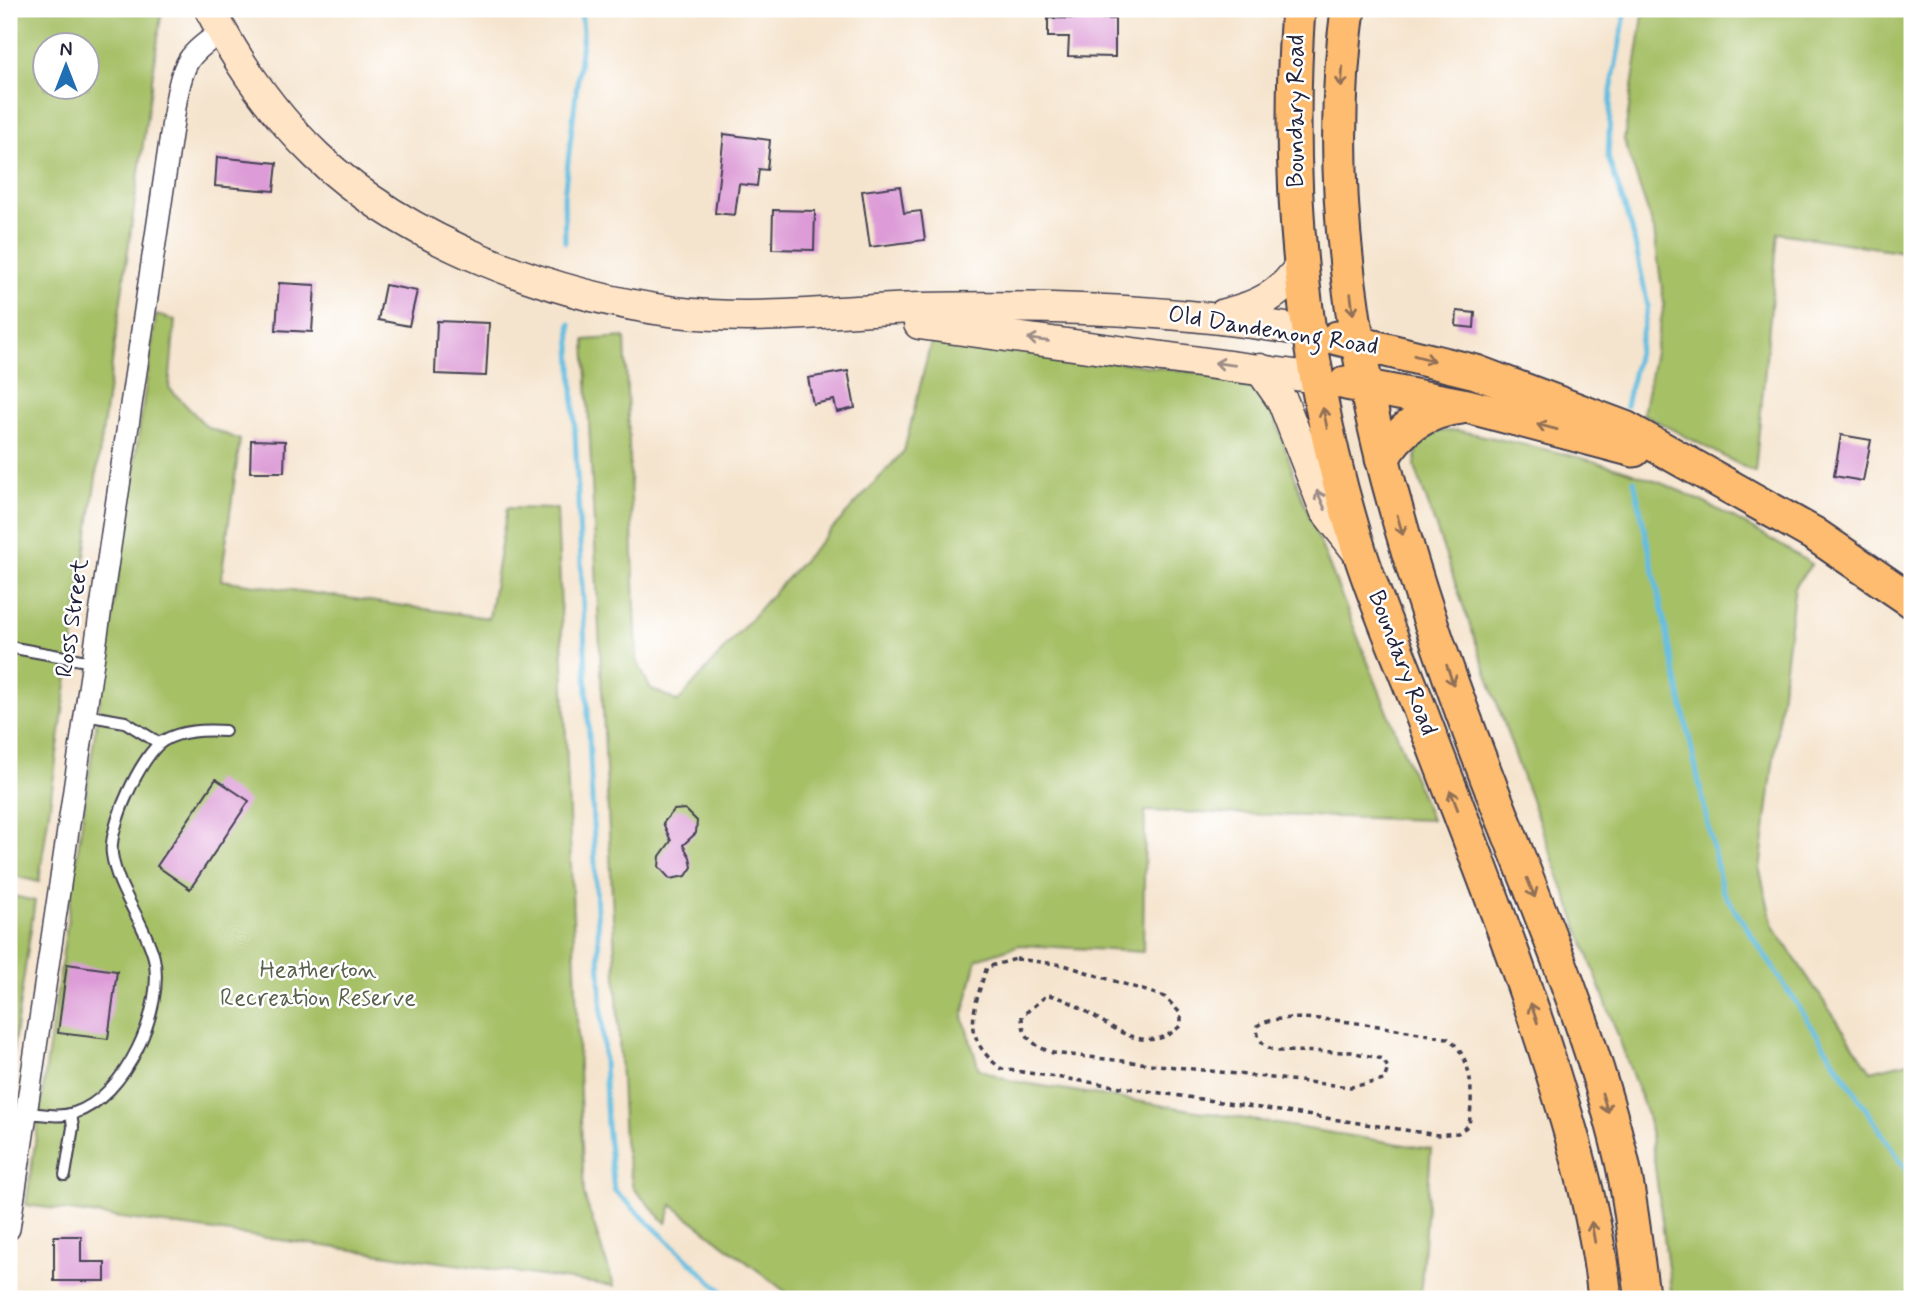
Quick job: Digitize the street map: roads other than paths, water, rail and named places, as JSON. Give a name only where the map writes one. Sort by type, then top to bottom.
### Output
[{"type":"main road","name":"Boundary Road","points":[[1298,9],[1293,128],[1301,264],[1309,332],[1331,448],[1361,555],[1536,1017],[1581,1164],[1605,1299]]},
{"type":"main road","name":"Boundary Road","points":[[1348,9],[1340,135],[1346,250],[1364,386],[1406,547],[1475,747],[1572,996],[1621,1154],[1643,1299]]},
{"type":"main road","name":"Old Dandenong Road","points":[[216,21],[281,116],[318,157],[368,195],[434,236],[547,283],[617,301],[677,312],[748,316],[1014,309],[1152,312],[1309,332],[1358,342],[1476,372],[1625,428],[1815,534],[1912,601]]},
{"type":"main road","points":[[1210,318],[1270,298],[1288,283],[1301,264]]},
{"type":"main road","name":"Old Dandenong Road","points":[[825,312],[1260,369],[1364,386],[1467,407],[1698,467]]},
{"type":"main road","points":[[1260,369],[1283,402],[1325,510],[1361,555]]},
{"type":"main road","points":[[1382,459],[1394,441],[1410,425],[1440,411],[1467,407]]},
{"type":"street","name":"Ross Street","points":[[9,1229],[182,71],[192,52],[216,21]]},
{"type":"lane","points":[[9,647],[92,662]]},
{"type":"lane","points":[[85,715],[125,722],[159,743]]},
{"type":"lane","points":[[27,1113],[71,1114],[91,1103],[124,1072],[143,1037],[153,1004],[153,957],[115,868],[111,843],[114,825],[124,802],[159,743],[192,732],[225,731]]},
{"type":"lane","points":[[65,1175],[73,1127],[71,1114]]},
{"type":"waterway","points":[[565,242],[564,196],[583,33],[581,9]]},
{"type":"waterway","points":[[1626,9],[1611,91],[1608,157],[1632,229],[1648,306],[1626,406]]},
{"type":"waterway","points":[[570,324],[607,1125],[614,1190],[730,1299]]},
{"type":"waterway","points":[[1634,480],[1722,890],[1912,1179]]},
{"type":"park label","name":"Heatherton Recreation Reserve","points":[[318,984]]}]
